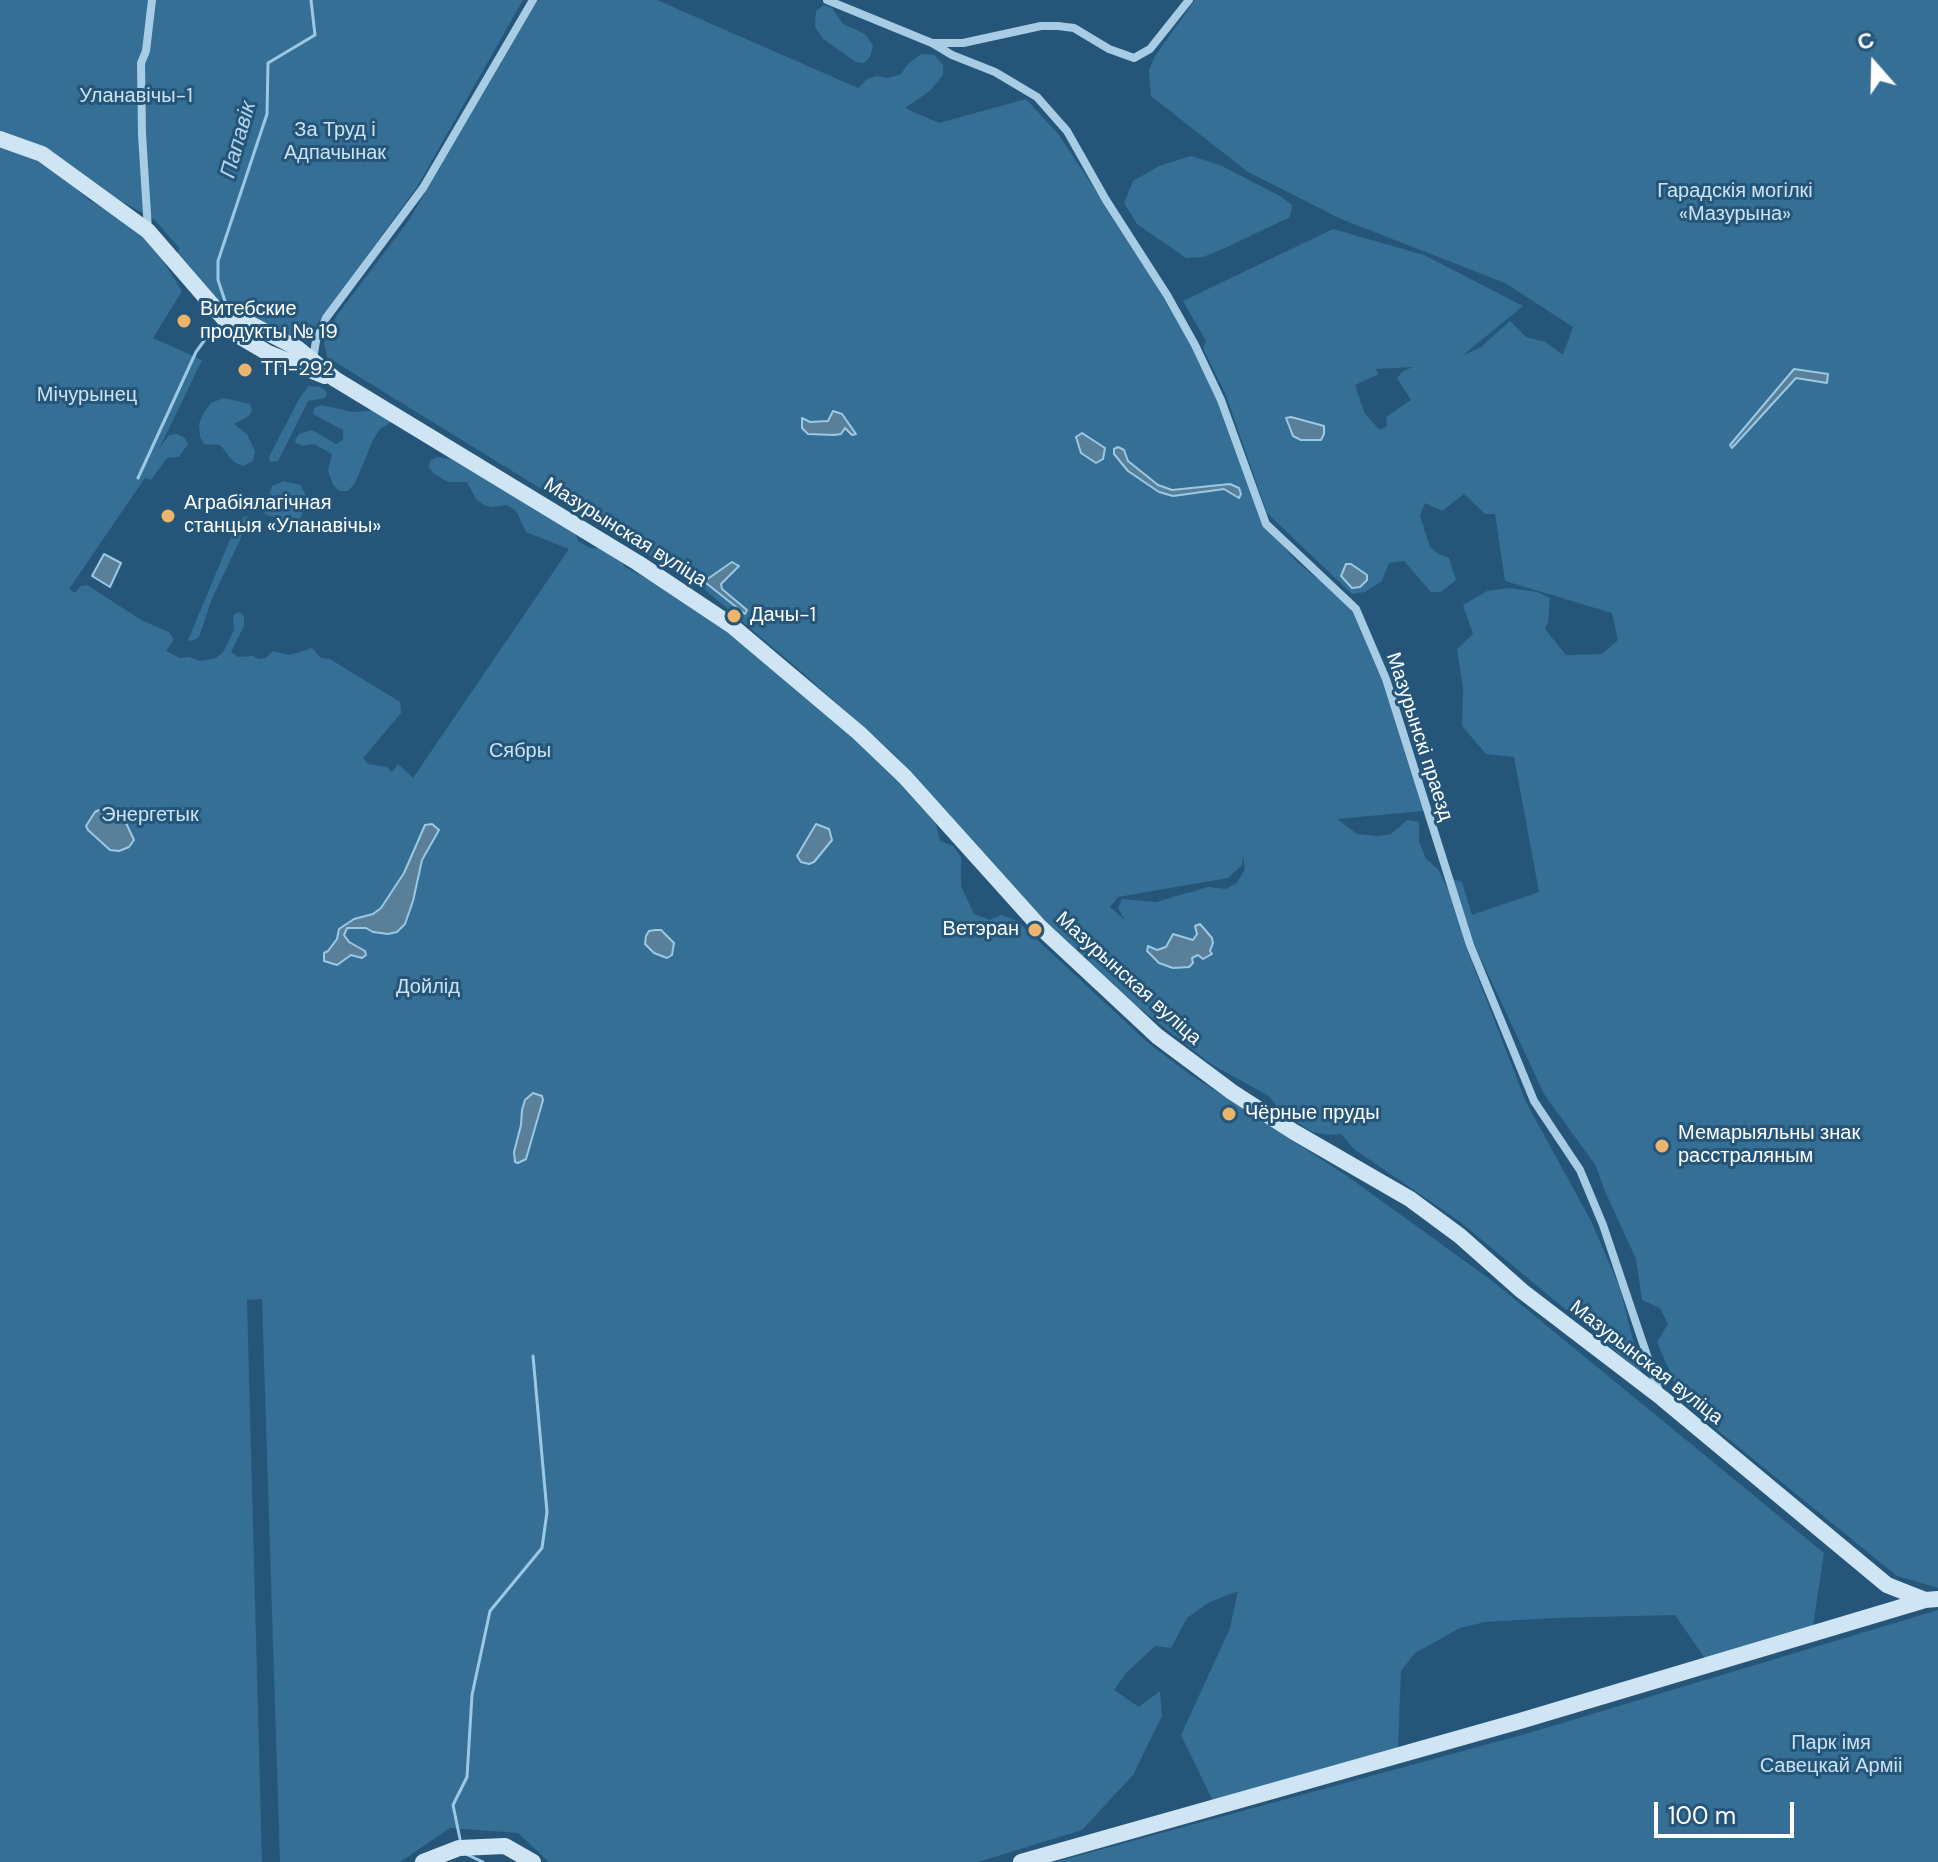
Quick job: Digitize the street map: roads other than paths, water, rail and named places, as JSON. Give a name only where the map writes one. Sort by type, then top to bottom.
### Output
[{"type":"street","points":[[148,231],[141,63],[146,51],[152,0]]},
{"type":"street","points":[[309,364],[326,318],[423,188],[533,0]]},
{"type":"street","name":"Мазурынскі праезд","points":[[827,0],[995,72],[1037,97],[1067,131],[1195,345],[1221,400],[1266,524],[1356,609],[1386,679],[1470,945],[1534,1101],[1580,1170],[1603,1225],[1662,1398]]},
{"type":"street","points":[[932,43],[963,43],[1041,26],[1058,26],[1074,28],[1109,49],[1134,58],[1150,49],[1189,0]]},
{"type":"street","points":[[0,139],[42,154],[148,231]]},
{"type":"street","name":"Мазурынская вуліца","points":[[148,231],[225,321],[245,321],[273,333],[309,364],[638,563],[731,625],[859,733],[905,777],[1039,926],[1157,1036],[1222,1085],[1294,1132],[1410,1199],[1460,1236],[1522,1291],[1662,1398],[1887,1585],[1932,1600]]},
{"type":"street","points":[[1879,1614],[1886,1601],[1887,1585]]},
{"type":"street","points":[[1021,1862],[1534,1717],[1932,1600]]},
{"type":"street","points":[[423,1862],[459,1848],[505,1846],[533,1862]]},
{"type":"waterway","name":"Папавік","points":[[228,310],[218,280],[218,261],[267,114],[268,63],[315,35],[311,0]]},
{"type":"waterway","points":[[138,478],[196,352],[209,334]]},
{"type":"waterway","points":[[460,1839],[453,1805],[467,1777],[472,1695],[490,1611],[542,1548],[547,1512],[533,1356]]},
{"type":"waterway","points":[[468,1855],[483,1862]]},
{"type":"place","name":"Витебские продукты № 19","points":[[184,321]]},
{"type":"place","name":"ТП-292","points":[[245,370]]},
{"type":"place","name":"Аграбіялагічная станцыя «Уланавічы»","points":[[168,516]]},
{"type":"place","name":"Дачы-1","points":[[734,616]]},
{"type":"place","name":"Ветэран","points":[[1035,930]]},
{"type":"place","name":"Чёрные пруды","points":[[1229,1114]]},
{"type":"place","name":"Мемарыяльны знак расстраляным","points":[[1662,1146]]},
{"type":"park label","name":"Уланавічы-1","points":[[136,97]]},
{"type":"park label","name":"За Труд і Адпачынак","points":[[335,142]]},
{"type":"park label","name":"Гарадскія могілкі «Мазурына»","points":[[1735,204]]},
{"type":"park label","name":"Мічурынец","points":[[87,396]]},
{"type":"park label","name":"Сябры","points":[[520,752]]},
{"type":"park label","name":"Энергетык","points":[[150,816]]},
{"type":"park label","name":"Дойлід","points":[[428,988]]},
{"type":"park label","name":"Парк імя Савецкай Арміі","points":[[1831,1756]]}]
